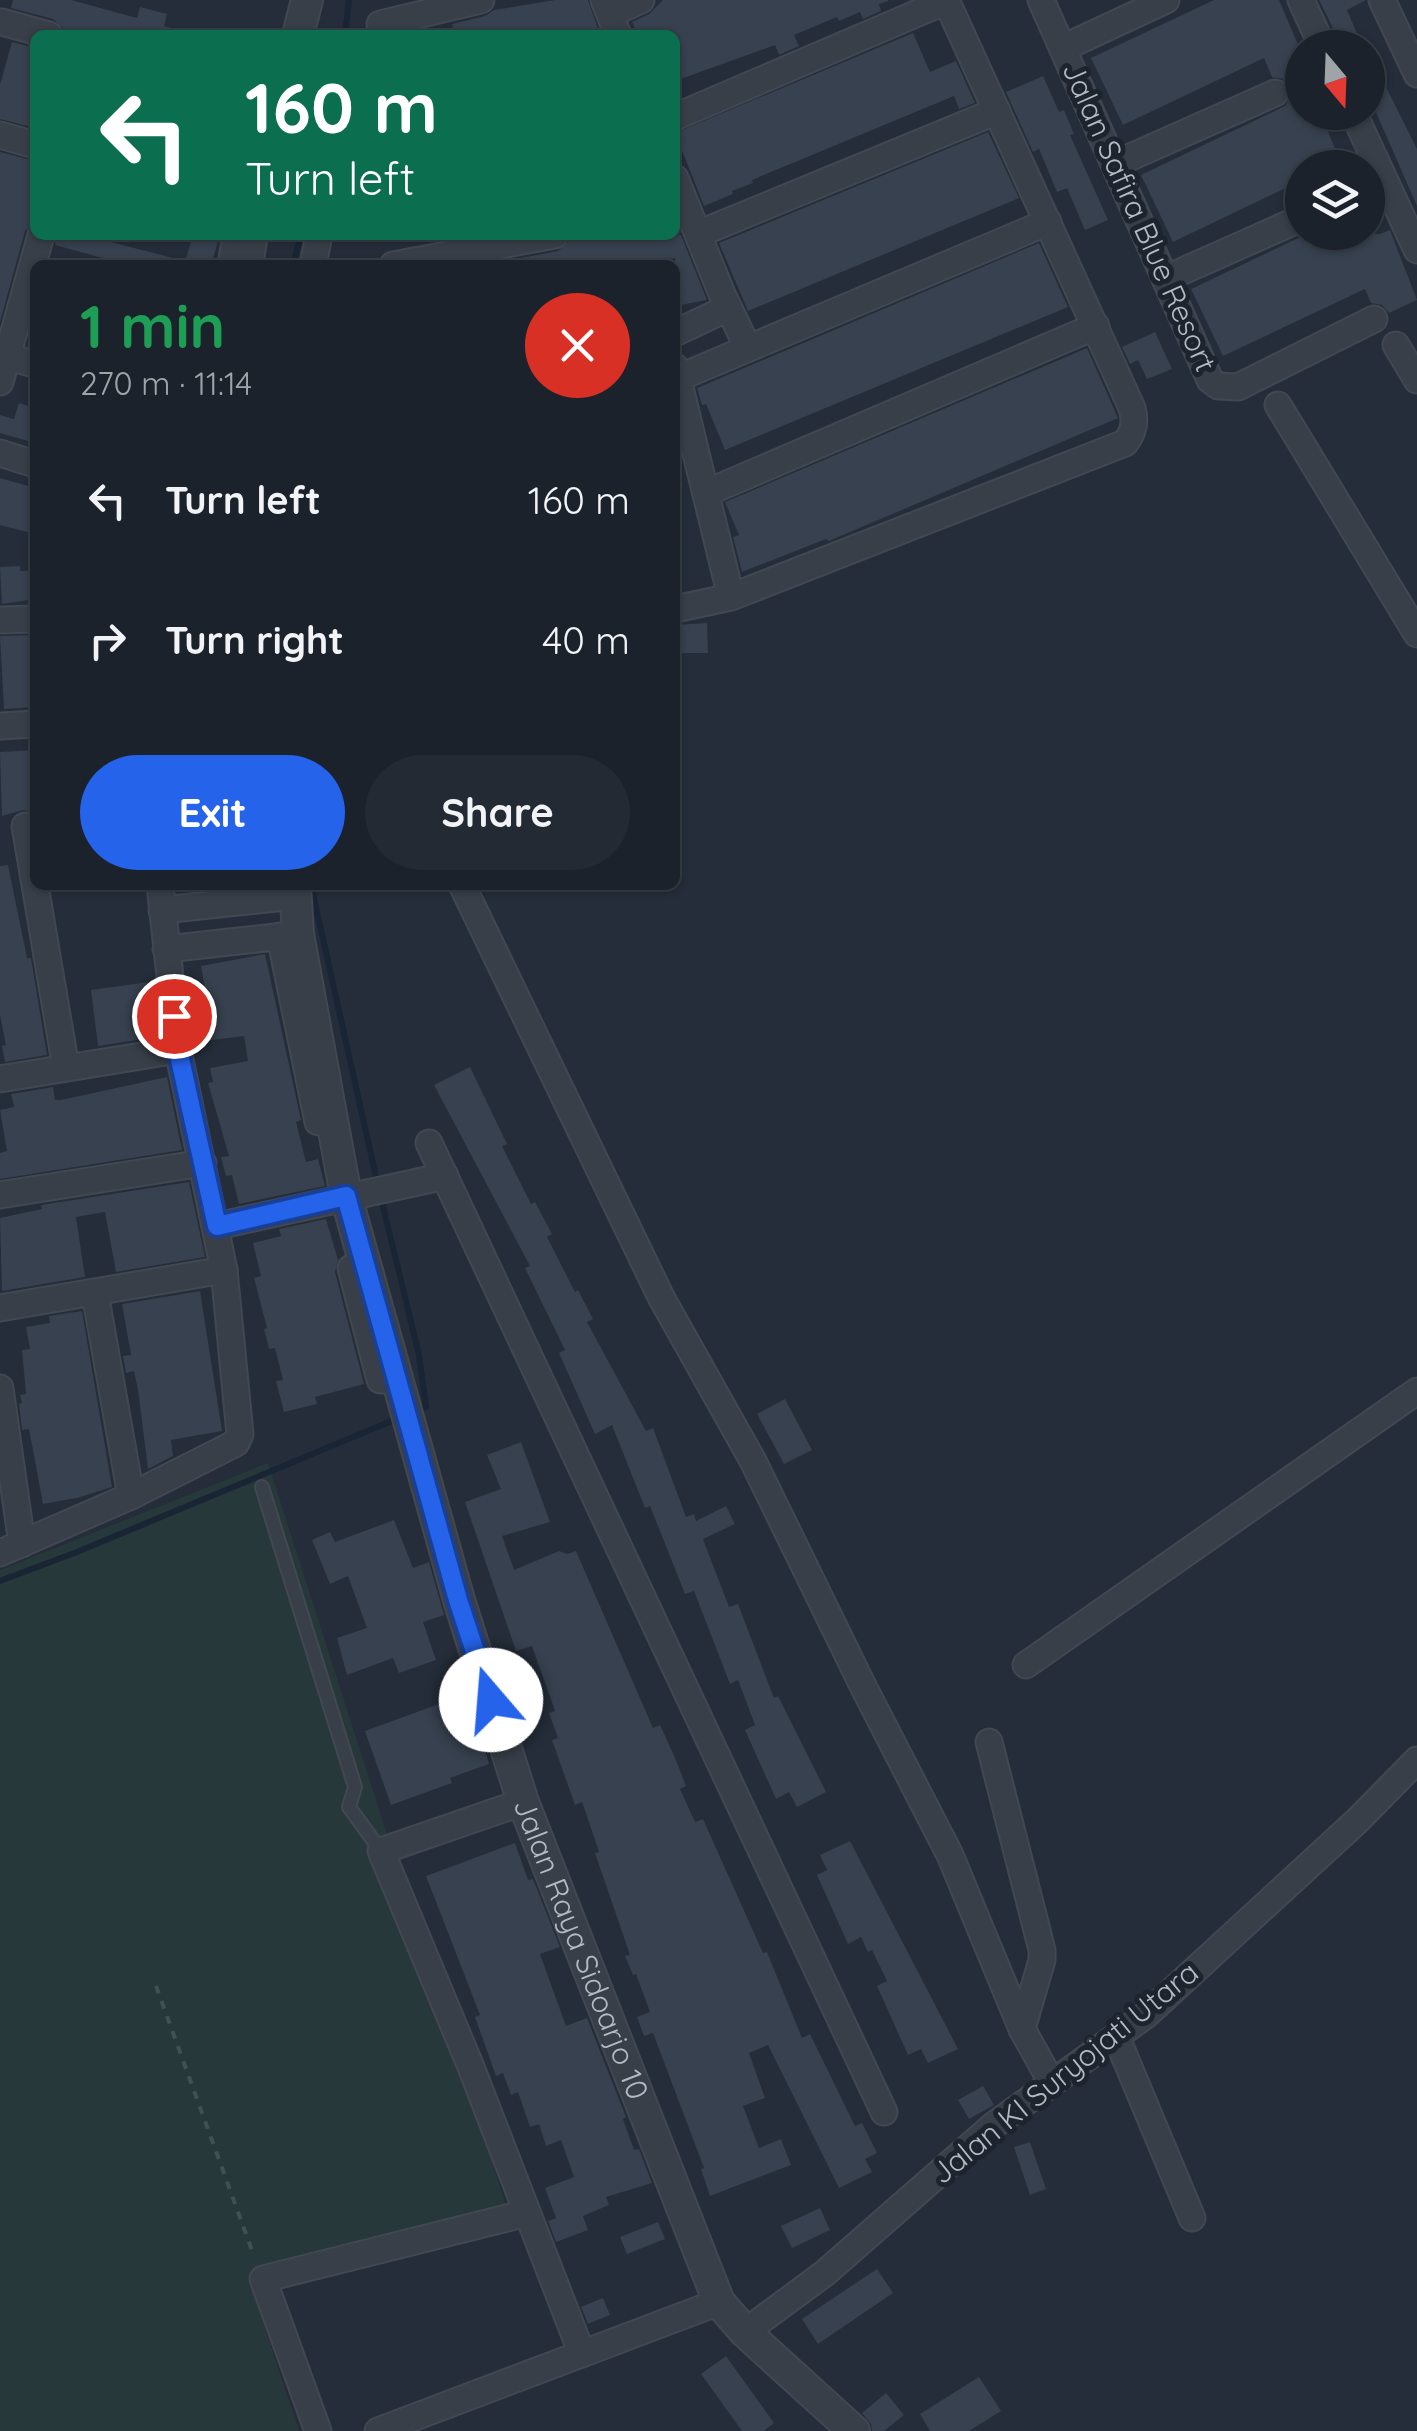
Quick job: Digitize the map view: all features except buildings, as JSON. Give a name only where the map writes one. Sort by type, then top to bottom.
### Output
[{"type":"street","points":[[299,30],[307,0]]},
{"type":"street","points":[[380,24],[481,0]]},
{"type":"street","points":[[610,16],[641,0]]},
{"type":"street","points":[[680,116],[946,0],[1134,416],[1133,430],[1125,443],[731,597],[680,608]]},
{"type":"street","name":"Jalan Safira Blue Resort","points":[[1041,0],[1210,380],[1228,388],[1238,387],[1374,319]]},
{"type":"street","points":[[1063,48],[1166,0]]},
{"type":"street","points":[[1301,0],[1315,30]]},
{"type":"street","points":[[1382,0],[1417,74]]},
{"type":"street","points":[[3,17],[36,30]]},
{"type":"street","points":[[1115,164],[1276,93]]},
{"type":"street","points":[[748,348],[687,219],[997,110]]},
{"type":"street","points":[[1361,130],[1417,250]]},
{"type":"street","points":[[0,135],[30,143]]},
{"type":"street","points":[[680,371],[748,348],[1048,222]]},
{"type":"street","points":[[1167,278],[1285,226]]},
{"type":"street","points":[[420,260],[528,240]]},
{"type":"street","points":[[30,291],[4,370],[30,365]]},
{"type":"street","points":[[680,331],[728,308]]},
{"type":"street","points":[[706,493],[1096,326]]},
{"type":"street","points":[[1396,345],[1417,380]]},
{"type":"street","points":[[680,388],[731,597]]},
{"type":"street","points":[[1278,405],[1417,634]]},
{"type":"street","points":[[0,453],[30,462]]},
{"type":"street","points":[[0,620],[30,619]]},
{"type":"street","points":[[0,726],[30,724]]},
{"type":"street","points":[[20,827],[30,879]]},
{"type":"street","points":[[32,890],[66,1068]]},
{"type":"street","points":[[464,890],[661,1297],[754,1461],[862,1686],[950,1855],[1022,2028],[1052,2083]]},
{"type":"street","points":[[0,1388],[11,1549],[131,1496],[239,1439],[224,1270],[178,1050],[161,898],[283,892]]},
{"type":"street","name":"Jalan Raya Sidoarjo 10","points":[[283,892],[347,1196],[458,1600],[523,1802],[719,2302],[745,2332],[854,2431]]},
{"type":"street","points":[[166,949],[290,935]]},
{"type":"street","points":[[0,1078],[178,1050]]},
{"type":"street","points":[[429,1143],[884,2112]]},
{"type":"street","points":[[0,1195],[203,1164]]},
{"type":"street","points":[[217,1226],[445,1176]]},
{"type":"street","points":[[0,1308],[224,1270]]},
{"type":"street","points":[[94,1293],[131,1496]]},
{"type":"street","points":[[1026,1665],[1417,1390]]},
{"type":"street","points":[[989,1742],[1042,1950],[1022,2028]]},
{"type":"street","name":"Jalan KI Suryojati Utara","points":[[745,2332],[825,2273],[994,2125],[1146,2014],[1358,1820],[1417,1760]]},
{"type":"street","points":[[523,1802],[382,1852],[582,2354]]},
{"type":"street","points":[[1116,2036],[1192,2218]]},
{"type":"street","points":[[318,2431],[262,2280],[527,2213]]},
{"type":"street","points":[[393,2428],[719,2302]]},
{"type":"lane","points":[[262,1486],[355,1787],[350,1810],[382,1852]]},
{"type":"path","points":[[156,1986],[262,2280]]},
{"type":"shaded area","points":[[268,1463],[508,2212],[248,2277],[299,2431],[0,2431],[0,1570]]},
{"type":"waterway","points":[[346,30],[349,0]]},
{"type":"waterway","points":[[294,260],[300,240]]},
{"type":"waterway","points":[[312,890],[378,1186]]},
{"type":"waterway","points":[[381,1198],[419,1355],[426,1407],[417,1410]]},
{"type":"waterway","points":[[0,1581],[401,1417]]},
{"type":"route","points":[[174,1016],[217,1226],[346,1196],[458,1600],[491,1700]]}]
